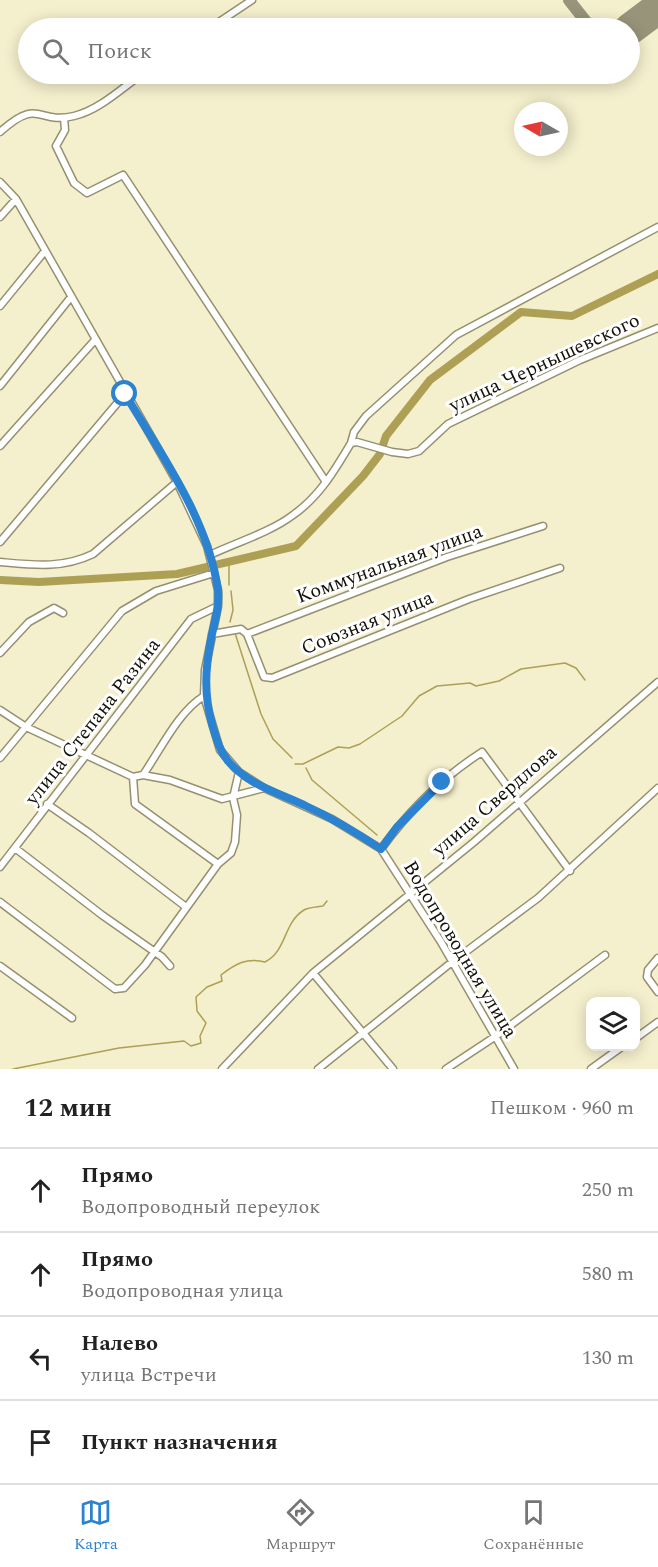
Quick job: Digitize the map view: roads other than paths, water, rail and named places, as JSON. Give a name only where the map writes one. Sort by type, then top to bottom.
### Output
[{"type":"street","points":[[225,18],[252,0]]},
{"type":"street","points":[[0,132],[18,116],[27,113],[64,118],[98,106],[128,84]]},
{"type":"street","points":[[64,118],[65,130],[56,146],[74,183],[81,191],[87,193],[123,175],[326,482]]},
{"type":"street","name":"Водопроводная улица","points":[[0,182],[16,199],[44,253],[177,482],[207,546],[214,573],[218,606],[205,670],[204,696],[220,750],[239,772],[264,788],[332,819],[381,849],[453,962],[514,1069]]},
{"type":"street","points":[[0,217],[16,199]]},
{"type":"street","points":[[210,555],[292,517],[312,499],[326,482],[351,443],[354,432],[366,416],[456,335],[658,227]]},
{"type":"street","points":[[0,306],[44,253]]},
{"type":"street","points":[[0,386],[71,297]]},
{"type":"street","name":"улица Чернышевского","points":[[351,443],[408,454],[419,450],[448,424],[580,360],[658,328]]},
{"type":"street","points":[[0,446],[95,340]]},
{"type":"street","points":[[0,542],[125,394]]},
{"type":"street","points":[[0,562],[41,566],[77,562],[93,554],[177,482]]},
{"type":"street","name":"Коммунальная улица","points":[[247,634],[447,557],[543,526]]},
{"type":"street","name":"Союзная улица","points":[[247,634],[264,677],[272,678],[469,599],[560,568]]},
{"type":"street","points":[[0,758],[122,611],[156,591],[214,573]]},
{"type":"street","name":"улица Степана Разина","points":[[0,867],[191,619],[218,606]]},
{"type":"street","points":[[0,652],[29,622],[54,608],[63,613]]},
{"type":"street","points":[[212,634],[241,629],[247,634]]},
{"type":"street","name":"улица Свердлова","points":[[222,1069],[313,973],[409,896],[658,682]]},
{"type":"street","points":[[143,775],[177,725],[195,702],[204,696]]},
{"type":"street","points":[[0,710],[26,727],[133,777],[143,775],[170,780],[222,799],[233,798],[264,788]]},
{"type":"street","points":[[381,849],[397,827],[442,782],[482,752],[570,871]]},
{"type":"street","points":[[0,902],[115,988],[124,988],[145,965],[218,864],[231,853],[235,842],[237,815],[233,798],[239,772]]},
{"type":"street","points":[[133,777],[135,804],[218,864]]},
{"type":"street","points":[[318,1069],[570,871],[658,788]]},
{"type":"street","points":[[47,804],[186,907]]},
{"type":"street","points":[[15,848],[154,951],[170,966]]},
{"type":"street","points":[[446,1069],[496,1036],[605,955]]},
{"type":"street","points":[[658,958],[648,970],[647,978],[658,992]]},
{"type":"street","points":[[0,966],[72,1018]]},
{"type":"street","points":[[313,973],[393,1069]]},
{"type":"street","points":[[640,1035],[658,1022]]},
{"type":"street","points":[[591,1069],[617,1051]]},
{"type":"waterway","points":[[0,580],[39,582],[177,574],[296,546],[363,476],[380,454],[386,436],[430,380],[521,312],[572,316],[658,274]]},
{"type":"waterway","points":[[229,563],[229,585]]},
{"type":"waterway","points":[[230,622],[233,610],[231,591]]},
{"type":"waterway","points":[[235,633],[261,714],[273,739],[292,758]]},
{"type":"waterway","points":[[295,764],[303,764],[338,747],[349,748],[360,744],[402,716],[419,696],[437,686],[470,683],[476,686],[499,681],[521,669],[565,663],[576,668],[585,680]]},
{"type":"waterway","points":[[306,768],[312,780],[377,835]]},
{"type":"waterway","points":[[13,1069],[119,1048],[184,1041],[191,1046],[201,1043],[200,1036],[206,1023],[197,1011],[196,997],[207,987],[222,981],[221,975],[236,965],[252,960],[265,962],[272,957],[297,916],[306,909],[323,906],[327,901]]}]
